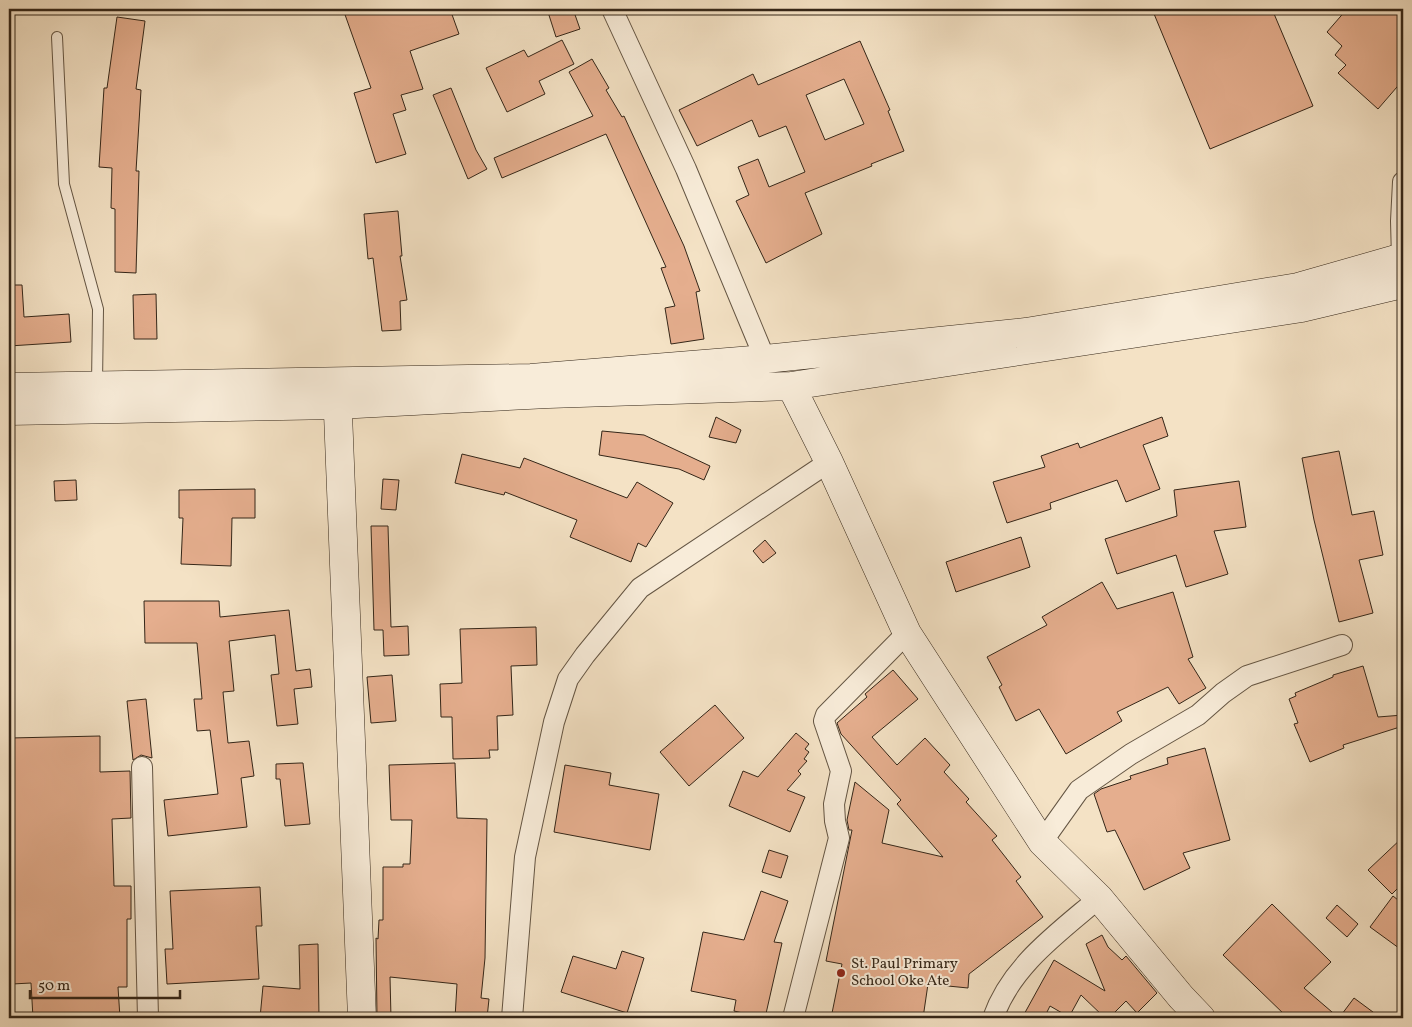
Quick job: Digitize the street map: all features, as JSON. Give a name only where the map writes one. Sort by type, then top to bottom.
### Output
[{"type":"main road","points":[[9,411],[337,393],[531,378],[765,359],[1026,332],[1298,287],[1403,266]]},
{"type":"main road","points":[[9,387],[98,385],[337,393],[548,394],[791,386],[1302,308],[1403,266]]},
{"type":"main road","points":[[791,386],[829,462],[907,633],[1042,842],[1098,898],[1181,997],[1202,1018]]},
{"type":"main road","points":[[337,393],[362,1018]]},
{"type":"street","points":[[612,9],[686,168],[765,359]]},
{"type":"street","points":[[1403,182],[1401,221],[1403,266]]},
{"type":"street","points":[[512,1018],[525,857],[550,741],[568,679],[585,654],[640,588],[829,462]]},
{"type":"street","points":[[793,1018],[839,838],[834,804],[841,771],[824,721],[826,715],[907,633]]},
{"type":"street","points":[[1042,842],[1080,790],[1131,754],[1198,715],[1223,693],[1247,676],[1342,645]]},
{"type":"street","points":[[142,767],[148,1018]]},
{"type":"street","points":[[993,1018],[999,1001],[1028,959],[1098,898]]},
{"type":"lane","points":[[56,37],[64,184],[98,309],[98,385]]},
{"type":"building","points":[[343,9],[450,9],[459,34],[410,51],[423,89],[401,95],[406,110],[393,114],[406,154],[376,163],[354,93],[371,88]]},
{"type":"building","points":[[547,9],[573,9],[580,29],[556,37]]},
{"type":"building","points":[[1152,9],[1272,9],[1313,106],[1210,149]]},
{"type":"building","points":[[1347,9],[1403,9],[1403,80],[1378,109],[1338,73],[1346,65],[1335,55],[1342,46],[1327,32]]},
{"type":"building","points":[[117,17],[145,21],[136,89],[141,90],[136,171],[139,171],[136,273],[115,272],[115,209],[111,208],[112,168],[99,167],[104,88],[107,88]]},
{"type":"building","points":[[562,40],[574,64],[539,81],[545,94],[507,112],[486,68],[524,50],[528,57]]},
{"type":"building","points":[[860,41],[890,110],[888,111],[904,151],[805,193],[822,234],[766,263],[736,201],[749,195],[738,167],[758,159],[769,187],[805,172],[786,126],[759,137],[752,120],[697,146],[679,110],[753,74],[758,85]],"holes":[[[844,79],[864,124],[825,140],[806,95]]]},
{"type":"building","points":[[592,59],[609,88],[606,90],[622,117],[624,116],[684,246],[700,291],[696,292],[704,339],[671,344],[665,308],[675,306],[661,268],[666,267],[606,134],[502,178],[494,158],[593,116],[569,72]]},
{"type":"building","points":[[451,88],[476,150],[487,169],[468,179],[433,95]]},
{"type":"building","points":[[398,211],[402,256],[400,256],[407,300],[400,301],[401,330],[382,331],[373,258],[368,259],[364,214]]},
{"type":"building","points":[[9,285],[22,285],[24,317],[69,314],[71,342],[9,346]]},
{"type":"building","points":[[156,294],[157,339],[134,339],[133,295]]},
{"type":"building","points":[[716,417],[741,430],[736,443],[709,437]]},
{"type":"building","points":[[1162,417],[1168,436],[1143,445],[1160,489],[1126,502],[1117,480],[1050,503],[1051,509],[1007,523],[993,482],[1045,467],[1041,456],[1078,443],[1080,448]]},
{"type":"building","points":[[602,431],[644,435],[710,466],[704,480],[679,469],[599,455]]},
{"type":"building","points":[[1339,451],[1352,515],[1374,511],[1383,555],[1359,560],[1373,613],[1339,622],[1314,520],[1302,458]]},
{"type":"building","points":[[462,454],[520,468],[524,458],[627,498],[637,482],[673,503],[646,547],[638,543],[631,562],[570,537],[577,520],[505,492],[504,495],[455,483]]},
{"type":"building","points":[[383,479],[399,480],[396,510],[381,509]]},
{"type":"building","points":[[76,480],[77,500],[55,501],[54,481]]},
{"type":"building","points":[[1239,481],[1246,527],[1214,531],[1228,574],[1186,587],[1176,555],[1117,574],[1105,539],[1177,516],[1174,490]]},
{"type":"building","points":[[255,489],[255,518],[232,518],[231,566],[181,564],[183,518],[179,518],[179,490]]},
{"type":"building","points":[[371,526],[388,526],[391,627],[408,626],[409,655],[384,656],[383,630],[374,630]]},
{"type":"building","points":[[1021,537],[1030,567],[956,592],[946,562]]},
{"type":"building","points":[[765,540],[776,553],[763,563],[753,551]]},
{"type":"building","points":[[1102,582],[1117,609],[1173,592],[1193,657],[1188,659],[1206,688],[1179,704],[1168,687],[1117,712],[1122,721],[1066,754],[1039,709],[1016,721],[999,687],[1002,685],[987,657],[1047,625],[1042,617]]},
{"type":"building","points":[[144,601],[219,601],[220,617],[289,610],[296,671],[310,669],[312,687],[294,689],[298,724],[277,726],[271,675],[279,674],[275,635],[229,641],[234,691],[223,692],[228,743],[249,741],[254,776],[241,778],[247,827],[168,836],[164,800],[218,794],[210,730],[197,731],[194,699],[202,699],[197,643],[145,643]]},
{"type":"building","points":[[536,627],[537,665],[511,666],[513,715],[497,716],[498,750],[489,750],[490,758],[453,759],[452,717],[441,717],[440,684],[462,683],[460,629]]},
{"type":"building","points":[[1363,666],[1378,717],[1403,715],[1403,726],[1343,745],[1344,748],[1310,762],[1294,724],[1298,723],[1289,699],[1296,696],[1295,693],[1333,677],[1333,675]]},
{"type":"building","points":[[893,670],[918,699],[872,737],[897,765],[925,738],[950,765],[944,772],[969,799],[966,802],[997,836],[992,840],[1021,877],[1016,881],[1043,917],[969,974],[968,988],[928,984],[923,1018],[831,1018],[842,964],[826,961],[852,830],[849,830],[847,820],[855,782],[889,810],[882,843],[943,857],[897,804],[901,800],[841,734],[837,723],[867,697],[865,694]]},
{"type":"building","points":[[392,675],[396,721],[371,723],[367,677]]},
{"type":"building","points":[[146,699],[152,758],[141,755],[133,760],[127,701]]},
{"type":"building","points":[[715,705],[744,738],[689,786],[660,752]]},
{"type":"building","points":[[796,733],[809,744],[805,749],[809,752],[804,759],[807,761],[798,771],[801,774],[787,790],[805,797],[790,832],[729,806],[743,771],[758,777]]},
{"type":"building","points":[[100,736],[100,772],[130,771],[131,818],[112,819],[114,886],[131,886],[131,919],[127,919],[127,987],[118,987],[120,1018],[33,1018],[31,983],[12,984],[9,927],[10,738]]},
{"type":"building","points":[[1205,748],[1230,840],[1183,853],[1190,868],[1144,890],[1115,830],[1107,832],[1094,794],[1101,789],[1131,779],[1130,776],[1168,764],[1167,758]]},
{"type":"building","points":[[303,763],[310,824],[285,826],[280,779],[276,779],[276,764]]},
{"type":"building","points":[[455,763],[457,818],[487,819],[485,958],[481,998],[489,999],[487,1018],[455,1018],[457,984],[390,977],[391,1018],[377,1018],[376,938],[378,939],[379,920],[383,920],[383,867],[403,867],[403,864],[410,864],[412,820],[391,820],[389,765]]},
{"type":"building","points":[[565,765],[611,773],[609,785],[659,794],[650,850],[554,832]]},
{"type":"building","points":[[1403,837],[1403,883],[1392,894],[1368,870]]},
{"type":"building","points":[[769,850],[788,856],[781,878],[762,872]]},
{"type":"building","points":[[260,887],[262,926],[256,926],[259,979],[167,984],[165,949],[173,949],[170,891]]},
{"type":"building","points":[[761,891],[788,901],[774,942],[782,943],[765,1018],[734,1011],[736,1000],[691,991],[703,932],[744,940]]},
{"type":"building","points":[[1393,896],[1403,904],[1403,951],[1370,927]]},
{"type":"building","points":[[1272,904],[1331,962],[1304,988],[1339,1018],[1288,1018],[1223,955]]},
{"type":"building","points":[[1337,905],[1358,924],[1347,937],[1326,918]]},
{"type":"building","points":[[1102,935],[1108,947],[1122,960],[1126,956],[1157,993],[1137,1013],[1126,1001],[1109,1018],[1105,1018],[1081,995],[1069,1017],[1050,1006],[1044,1018],[1022,1018],[1054,960],[1105,991],[1086,944]]},
{"type":"building","points":[[318,944],[319,1018],[260,1018],[263,986],[300,989],[299,945]]},
{"type":"building","points":[[622,951],[644,958],[627,1013],[561,992],[573,956],[616,969]]},
{"type":"building","points":[[1354,998],[1381,1018],[1339,1018]]},
{"type":"place","name":"St. Paul Primary School Oke Ate","points":[[841,973]]}]
